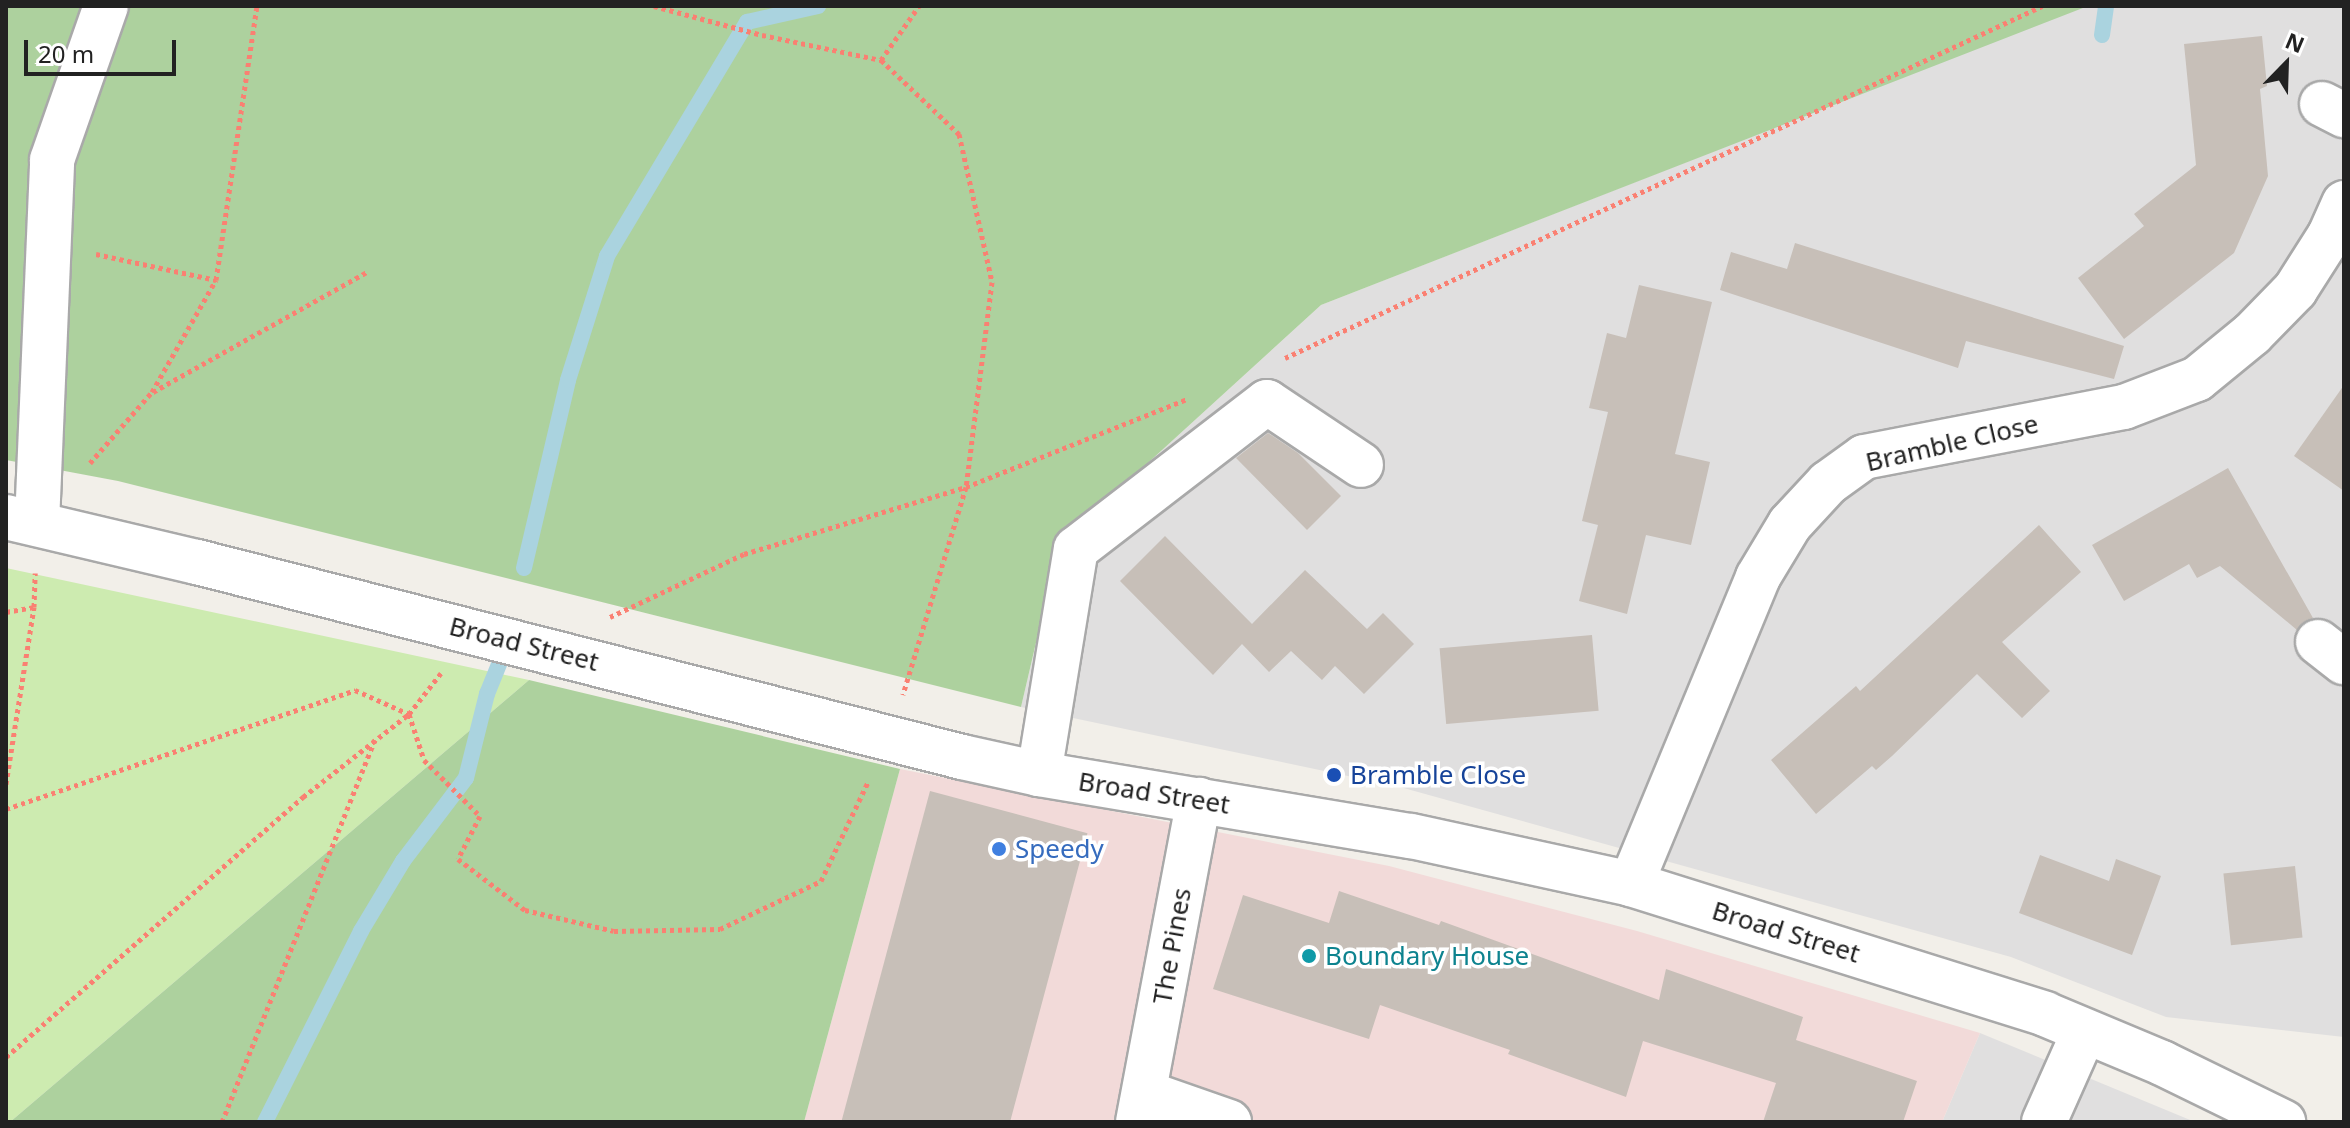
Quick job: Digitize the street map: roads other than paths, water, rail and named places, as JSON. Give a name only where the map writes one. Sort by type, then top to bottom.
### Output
[{"type":"street","points":[[21,520],[49,244],[52,160],[106,6]]},
{"type":"street","name":"Bramble Close","points":[[1631,884],[1758,577],[1790,524],[1828,483],[1864,457],[2124,407],[2197,379],[2252,334],[2295,290],[2330,235],[2344,203]]},
{"type":"street","points":[[1039,774],[1076,549],[1267,402],[1361,465]]},
{"type":"street","name":"Broad Street","points":[[21,520],[1039,774],[1411,836],[1631,884],[2045,1014],[2162,1063],[2283,1122]]},
{"type":"street","name":"The Pines","points":[[1199,800],[1142,1108],[1229,1122]]},
{"type":"street","points":[[2044,1122],[2084,1032]]},
{"type":"waterway","points":[[524,568],[568,380],[607,256],[747,22],[818,6]]},
{"type":"waterway","points":[[2102,35],[2106,6]]},
{"type":"waterway","points":[[265,1122],[361,931],[403,861],[466,778],[487,694],[501,660]]},
{"type":"place","name":"Bramble Close","points":[[1334,775]]},
{"type":"place","name":"Speedy","points":[[999,849]]},
{"type":"place","name":"Boundary House","points":[[1309,956]]}]
